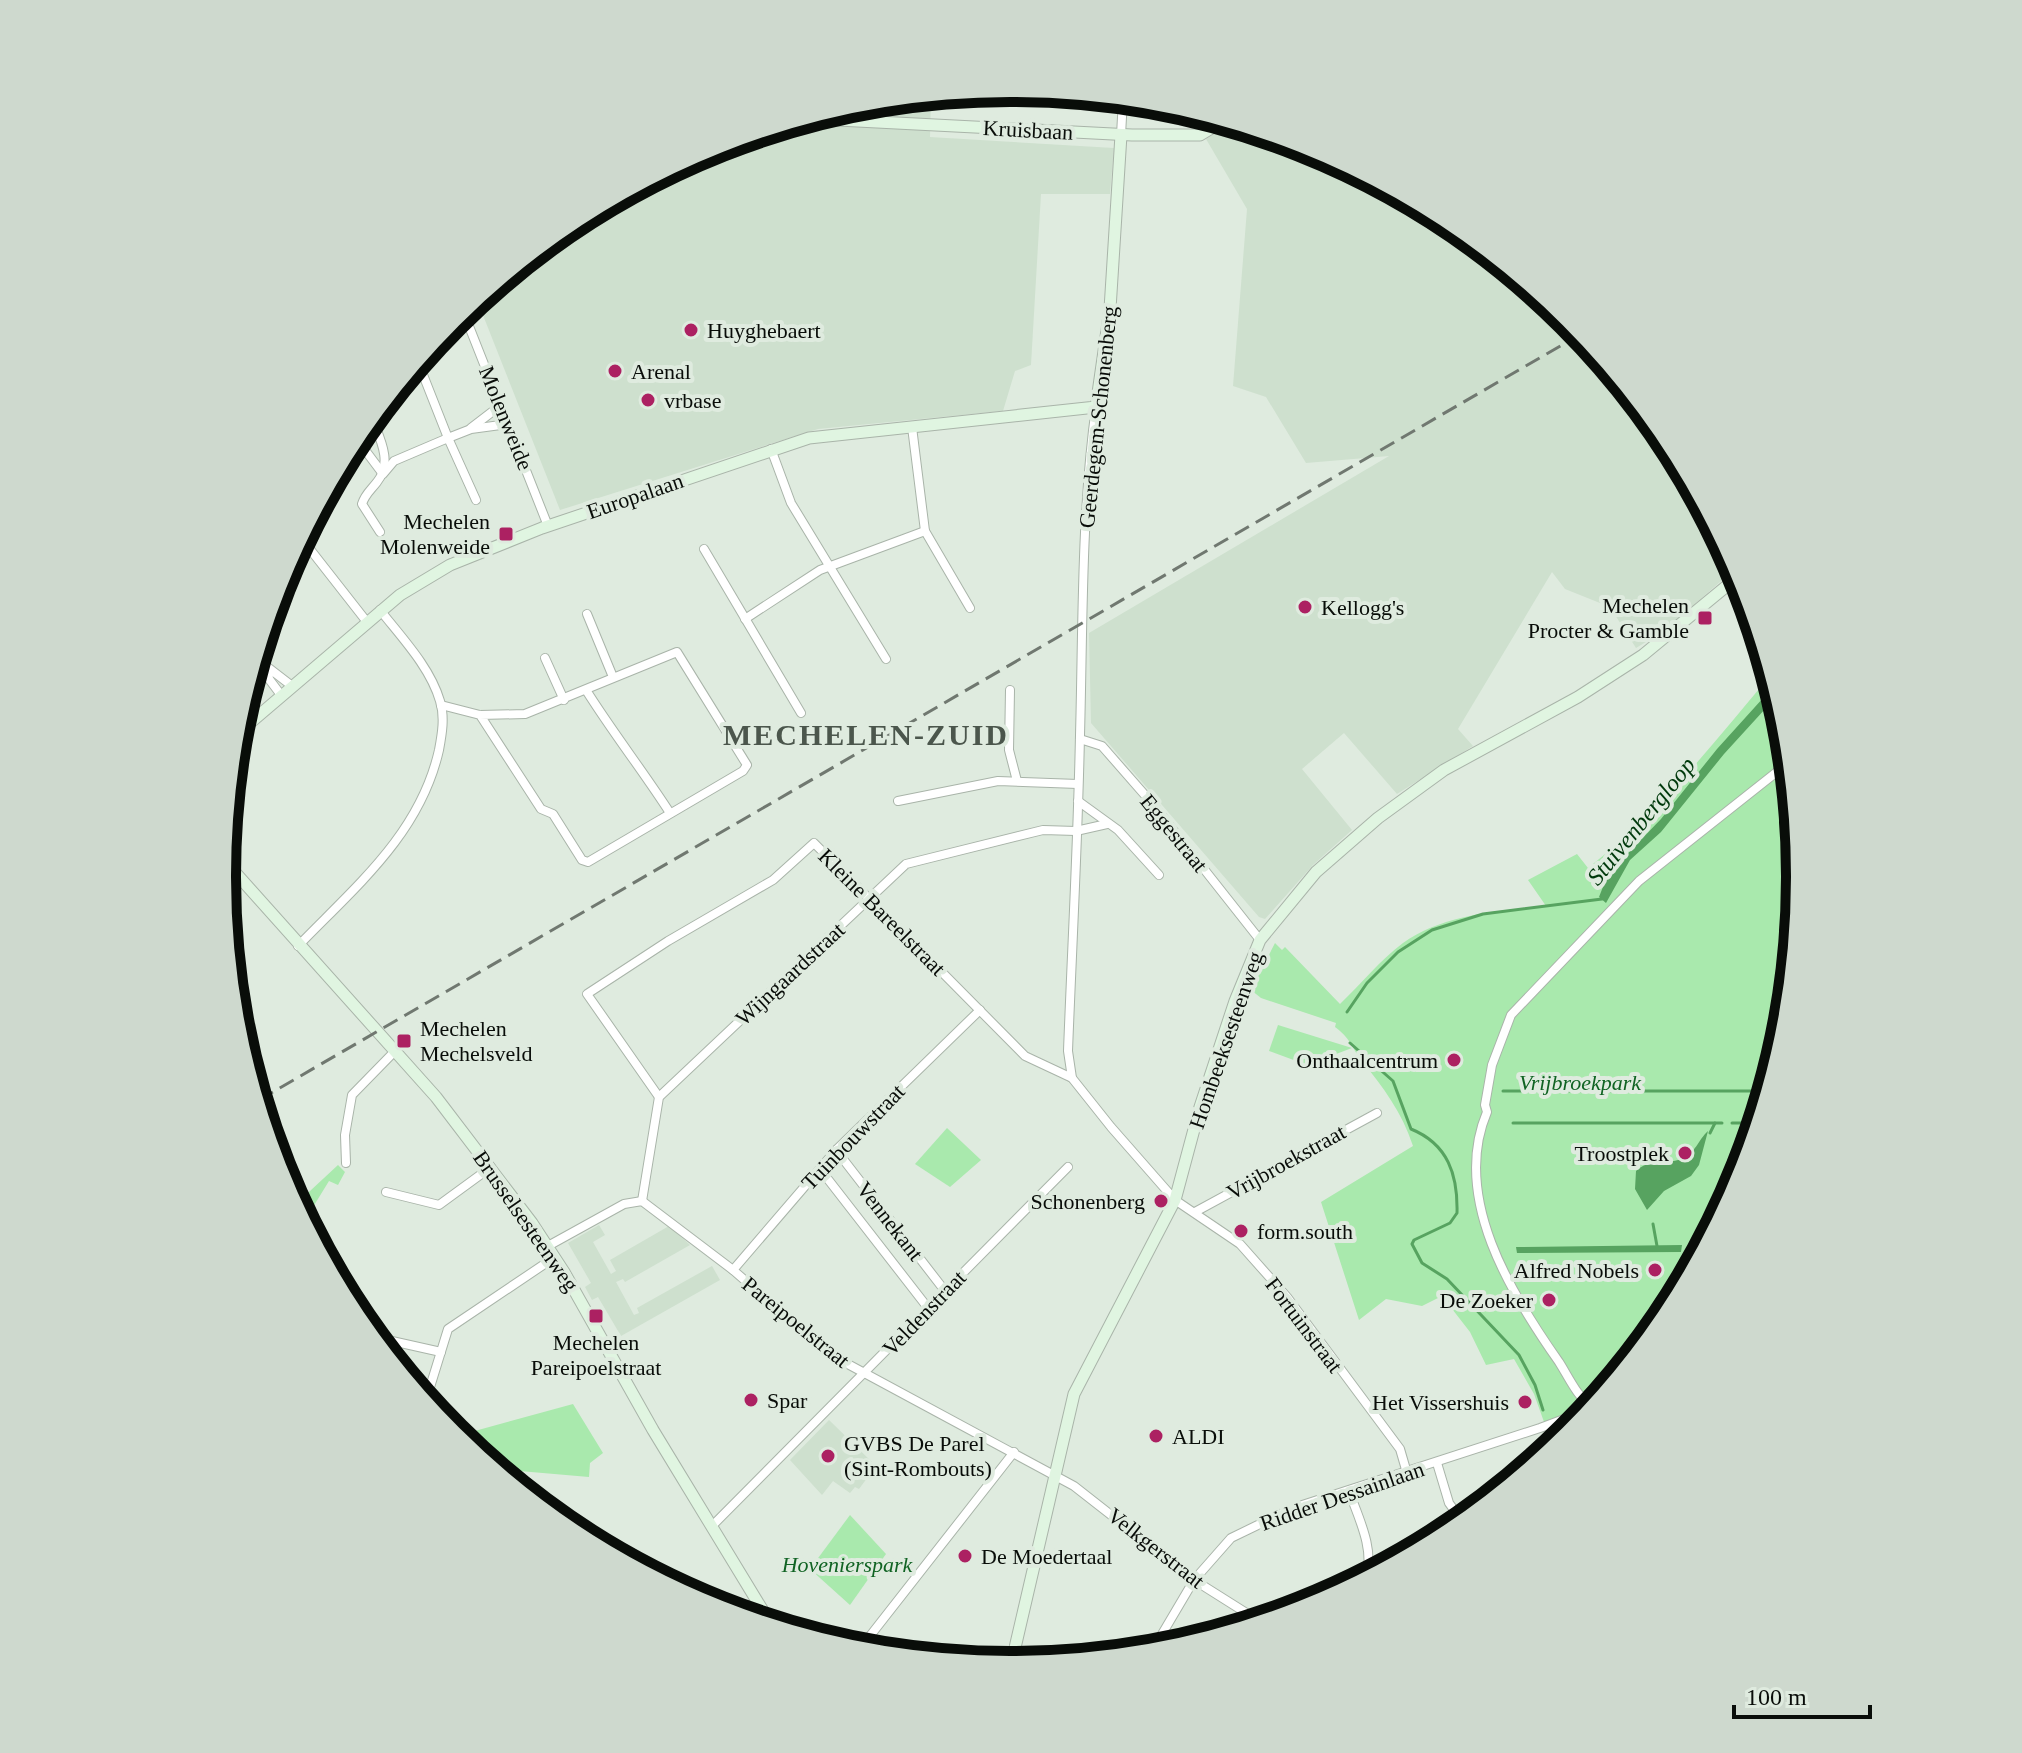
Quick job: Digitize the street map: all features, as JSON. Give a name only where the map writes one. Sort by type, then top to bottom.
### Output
[{"type":"street","name":"Geerdegem-Schonenberg","points":[[1072,1078],[1068,1051],[1080,739],[1082,582],[1089,457],[1110,309],[1122,111]]},
{"type":"street","name":"Kruisbaan","points":[[861,117],[1121,135],[1200,135],[1211,128]]},
{"type":"street","name":"Molenweide","points":[[468,324],[548,526]]},
{"type":"street","points":[[423,374],[476,500]]},
{"type":"street","points":[[471,429],[501,405]]},
{"type":"street","name":"Europalaan","points":[[252,721],[380,610],[450,565],[548,526],[809,438],[1096,407]]},
{"type":"street","points":[[380,532],[362,504],[364,496],[394,461],[471,429],[508,424]]},
{"type":"street","points":[[912,427],[925,531],[970,608]]},
{"type":"street","points":[[377,432],[385,451],[383,474]]},
{"type":"street","points":[[771,449],[791,503],[886,659]]},
{"type":"street","points":[[365,450],[383,474]]},
{"type":"street","points":[[745,619],[829,566],[925,531]]},
{"type":"street","points":[[309,548],[367,622]]},
{"type":"street","points":[[704,549],[801,713]]},
{"type":"street","name":"Hombeeksesteenweg","points":[[1014,1651],[1074,1394],[1175,1200],[1200,1107],[1235,1001],[1260,940],[1316,872],[1378,818],[1444,770],[1578,697],[1643,655],[1729,584]]},
{"type":"street","points":[[298,946],[406,831],[427,792],[443,732],[441,705],[427,671],[380,610]]},
{"type":"street","points":[[587,614],[613,677]]},
{"type":"street","points":[[441,705],[480,715],[525,714],[677,652],[747,765],[743,771],[596,859],[582,860],[553,814],[541,809],[480,715]]},
{"type":"street","points":[[545,658],[564,700]]},
{"type":"street","points":[[266,668],[279,674],[292,686]]},
{"type":"street","points":[[268,670],[269,679],[281,695]]},
{"type":"street","points":[[586,690],[626,753],[640,765],[670,813]]},
{"type":"street","points":[[1010,690],[1009,750],[1017,781]]},
{"type":"street","name":"Eggestraat","points":[[1080,739],[1102,746],[1151,802],[1260,940]]},
{"type":"street","points":[[1581,1400],[1518,1303],[1488,1228],[1475,1158],[1478,1132],[1487,1112],[1485,1105],[1492,1065],[1511,1015],[1639,881],[1778,771]]},
{"type":"street","points":[[898,801],[998,781],[1078,784]]},
{"type":"street","points":[[1078,801],[1118,830],[1159,875]]},
{"type":"street","name":"Wijngaardstraat","points":[[659,1097],[906,864],[1043,830],[1076,831],[1107,824]]},
{"type":"street","name":"Kleine Bareelstraat","points":[[659,1097],[587,994],[773,880],[814,843],[1025,1056],[1072,1078]]},
{"type":"street","name":"Brusselsesteenweg","points":[[236,874],[395,1051],[491,1167],[548,1246],[763,1610]]},
{"type":"street","name":"Tuinbouwstraat","points":[[733,1270],[836,1150],[980,1010]]},
{"type":"street","points":[[346,1163],[345,1135],[352,1095],[395,1051]]},
{"type":"street","points":[[1072,1078],[1175,1200]]},
{"type":"street","points":[[548,1246],[624,1204],[642,1201],[659,1097]]},
{"type":"street","name":"Vrijbroekstraat","points":[[1195,1212],[1377,1113]]},
{"type":"street","name":"Vennekant","points":[[836,1150],[945,1291]]},
{"type":"street","points":[[386,1192],[439,1205],[491,1167]]},
{"type":"street","name":"Veldenstraat","points":[[712,1526],[1068,1167]]},
{"type":"street","name":"Vennekant","points":[[820,1169],[928,1308]]},
{"type":"street","name":"Fortuinstraat","points":[[1175,1200],[1240,1244],[1287,1297],[1400,1449],[1407,1473]]},
{"type":"street","name":"Pareipoelstraat","points":[[642,1201],[733,1270],[831,1355],[864,1376],[1053,1474]]},
{"type":"street","points":[[430,1388],[448,1329],[555,1257]]},
{"type":"street","points":[[392,1341],[441,1352]]},
{"type":"street","name":"Ridder Dessainlaan","points":[[1161,1636],[1194,1580],[1231,1538],[1293,1508],[1407,1473],[1564,1418]]},
{"type":"street","points":[[869,1637],[1014,1452]]},
{"type":"street","points":[[1437,1463],[1449,1503],[1454,1511]]},
{"type":"street","name":"Velkgerstraat","points":[[1053,1474],[1128,1525],[1194,1580],[1248,1614]]},
{"type":"street","points":[[1349,1491],[1370,1562]]},
{"type":"shaded area","points":[[931,107],[930,137],[1114,148],[1110,194],[1041,194],[1031,365],[1015,371],[1003,411],[818,429],[560,510],[482,311],[540,262],[581,233],[668,182],[762,143],[811,128],[910,109]]},
{"type":"shaded area","points":[[1219,130],[1260,143],[1354,182],[1441,233],[1522,294],[1593,366],[1655,446],[1682,489],[1726,577],[1664,631],[1636,648],[1610,607],[1565,589],[1552,572],[1458,729],[1473,746],[1397,794],[1344,733],[1302,769],[1352,830],[1313,865],[1265,919],[1259,917],[1091,723],[1089,633],[1389,456],[1306,463],[1266,397],[1233,386],[1247,209],[1206,139]]},
{"type":"shaded area","points":[[1764,697],[1767,707],[1661,832],[1630,860],[1606,903],[1599,897],[1608,874],[1661,819]]},
{"type":"shaded area","points":[[1708,1131],[1699,1165],[1691,1176],[1664,1191],[1647,1210],[1635,1189],[1636,1171],[1647,1164],[1675,1161],[1686,1156]]},
{"type":"shaded area","points":[[599,1225],[605,1235],[593,1242],[611,1274],[616,1271],[610,1260],[669,1226],[690,1245],[625,1282],[623,1279],[616,1282],[634,1315],[639,1313],[637,1308],[712,1266],[720,1280],[621,1336],[598,1297],[592,1300],[585,1287],[591,1283],[568,1243]]},
{"type":"shaded area","points":[[1682,1245],[1681,1252],[1517,1253],[1516,1247]]},
{"type":"shaded area","name":"GVBS De Parel (Sint-Rombouts)","points":[[829,1420],[876,1466],[859,1489],[855,1487],[850,1493],[833,1481],[822,1495],[790,1460]]},
{"type":"green space","name":"Vrijbroekpark","points":[[1761,686],[1779,775],[1786,876],[1779,978],[1771,1028],[1759,1077],[1727,1173],[1682,1264],[1625,1348],[1548,1434],[1534,1394],[1514,1359],[1486,1365],[1470,1332],[1442,1296],[1422,1306],[1386,1299],[1359,1320],[1321,1202],[1413,1146],[1391,1100],[1335,1027],[1336,1023],[1261,998],[1251,990],[1275,943],[1282,950],[1285,947],[1340,1004],[1386,957],[1419,933],[1472,916],[1546,906],[1528,880],[1577,854],[1588,868],[1639,824],[1684,777]]},
{"type":"green space","points":[[1278,1025],[1352,1048],[1307,1065],[1269,1051]]},
{"type":"green space","points":[[947,1128],[981,1160],[950,1187],[915,1164]]},
{"type":"green space","points":[[338,1165],[345,1172],[338,1185],[329,1181],[312,1209],[305,1195]]},
{"type":"green space","points":[[573,1404],[603,1453],[590,1463],[589,1477],[514,1471],[471,1432]]},
{"type":"green space","name":"Hovenierspark","points":[[850,1515],[886,1554],[850,1605],[810,1569]]},
{"type":"waterway","name":"Stuivenbergloop","points":[[1347,1012],[1367,983],[1398,952],[1432,930],[1483,914],[1602,899]]},
{"type":"waterway","name":"Stuivenbergloop","points":[[1350,1043],[1393,1081],[1411,1129],[1434,1143],[1453,1174],[1457,1213],[1450,1223],[1414,1240],[1412,1244],[1422,1263],[1447,1279],[1519,1355],[1535,1385],[1543,1410]]},
{"type":"waterway","points":[[1503,1091],[1755,1091]]},
{"type":"waterway","points":[[1513,1123],[1722,1123]]},
{"type":"waterway","points":[[1710,1133],[1715,1123]]},
{"type":"waterway","points":[[1732,1123],[1745,1123]]},
{"type":"waterway","points":[[1653,1224],[1657,1246]]},
{"type":"railway","points":[[268,1095],[1570,341]]},
{"type":"place","name":"Huyghebaert","points":[[691,330]]},
{"type":"place","name":"Arenal","points":[[615,371]]},
{"type":"place","name":"vrbase","points":[[648,400]]},
{"type":"place","name":"Mechelen Molenweide","points":[[506,534]]},
{"type":"place","name":"Kellogg's","points":[[1305,607]]},
{"type":"place","name":"Mechelen Procter & Gamble","points":[[1705,618]]},
{"type":"place","name":"Mechelen Mechelsveld","points":[[404,1041]]},
{"type":"place","name":"Onthaalcentrum","points":[[1454,1060]]},
{"type":"place","name":"Troostplek","points":[[1685,1153]]},
{"type":"place","name":"Schonenberg","points":[[1161,1201]]},
{"type":"place","name":"form.south","points":[[1241,1231]]},
{"type":"place","name":"Alfred Nobels","points":[[1655,1270]]},
{"type":"place","name":"De Zoeker","points":[[1549,1300]]},
{"type":"place","name":"Mechelen Pareipoelstraat","points":[[596,1316]]},
{"type":"place","name":"Spar","points":[[751,1400]]},
{"type":"place","name":"Het Vissershuis","points":[[1525,1402]]},
{"type":"place","name":"ALDI","points":[[1156,1436]]},
{"type":"place","name":"GVBS De Parel (Sint-Rombouts)","points":[[828,1456]]},
{"type":"place","name":"De Moedertaal","points":[[965,1556]]},
{"type":"district","name":"MECHELEN-ZUID","points":[[866,734]]}]
